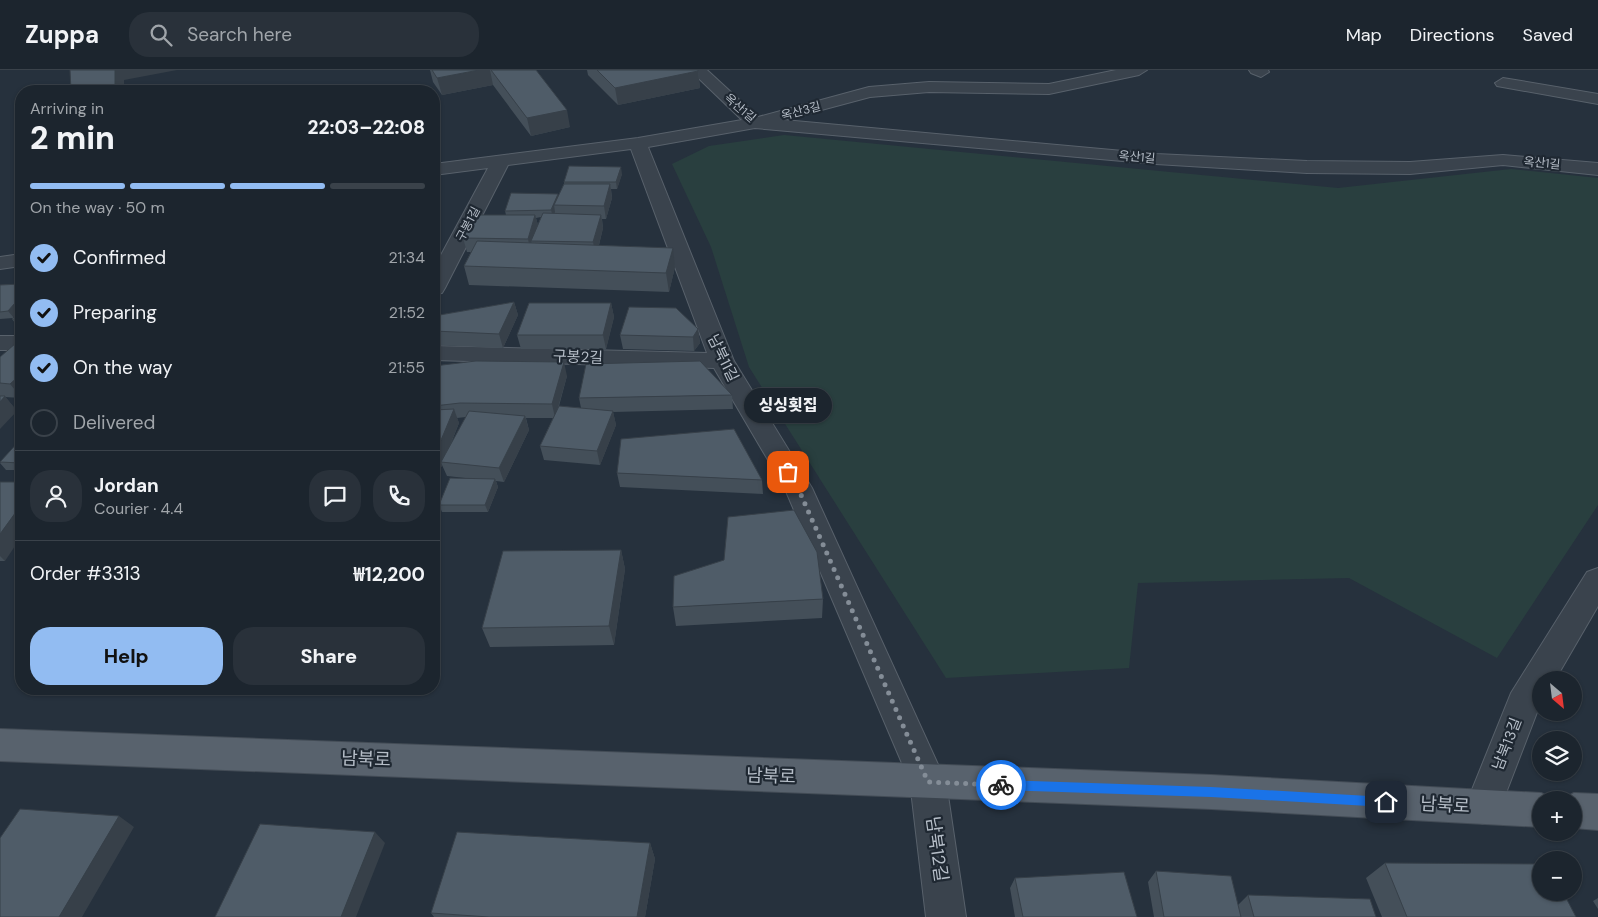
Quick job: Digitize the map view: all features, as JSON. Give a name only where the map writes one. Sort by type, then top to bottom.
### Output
[{"type":"main road","name":"남북로","points":[[0,745],[1211,792],[1532,810]]},
{"type":"main road","points":[[1582,811],[1598,812]]},
{"type":"street","name":"옥산1길","points":[[698,70],[755,124],[1156,159],[1298,167],[1410,168],[1503,160],[1598,169]]},
{"type":"street","name":"옥산3길","points":[[440,168],[638,143],[755,124],[877,91],[929,87],[1049,89],[1140,70]]},
{"type":"street","points":[[1503,83],[1598,100]]},
{"type":"street","name":"남북11길","points":[[638,143],[722,361],[798,488],[928,782]]},
{"type":"street","name":"구봉1길","points":[[440,277],[501,160]]},
{"type":"street","points":[[0,263],[15,261]]},
{"type":"street","points":[[0,343],[15,343]]},
{"type":"street","name":"구봉2길","points":[[440,353],[722,361]]},
{"type":"street","name":"남북13길","points":[[1483,808],[1523,703],[1598,580]]},
{"type":"street","name":"남북12길","points":[[928,782],[946,917]]},
{"type":"green space","points":[[784,135],[1338,188],[1511,169],[1598,178],[1598,505],[1497,658],[1349,578],[1138,583],[1129,668],[946,678],[749,367],[711,247],[672,164],[709,146]]},
{"type":"building","points":[[70,70],[115,70],[115,85],[71,85]]},
{"type":"building","points":[[432,70],[479,70],[437,78]]},
{"type":"building","points":[[491,70],[536,70],[567,110],[527,118]]},
{"type":"building","points":[[597,70],[698,70],[698,71],[615,88]]},
{"type":"building","points":[[569,166],[621,167],[616,182],[564,182]]},
{"type":"building","points":[[564,184],[610,184],[604,206],[554,205]]},
{"type":"building","points":[[511,193],[558,194],[551,210],[505,211]]},
{"type":"building","points":[[543,213],[601,215],[593,242],[531,241]]},
{"type":"building","points":[[475,215],[535,215],[528,239],[463,238]]},
{"type":"building","points":[[477,241],[673,248],[666,273],[464,266]]},
{"type":"building","points":[[15,284],[15,303],[8,311],[0,312],[0,285]]},
{"type":"building","points":[[514,302],[499,334],[440,331],[440,315]]},
{"type":"building","points":[[529,303],[611,303],[603,335],[517,335]]},
{"type":"building","points":[[629,307],[676,308],[698,329],[693,337],[620,335]]},
{"type":"building","points":[[15,344],[15,379],[10,384],[0,383],[0,357]]},
{"type":"building","points":[[476,361],[564,362],[552,404],[460,403],[440,405],[440,365]]},
{"type":"building","points":[[700,361],[732,395],[579,398],[586,364]]},
{"type":"building","points":[[559,406],[613,411],[597,451],[540,446]]},
{"type":"building","points":[[454,409],[440,443],[440,410]]},
{"type":"building","points":[[469,411],[525,416],[499,468],[441,462]]},
{"type":"building","points":[[734,429],[762,480],[617,473],[621,439]]},
{"type":"building","points":[[15,446],[15,463],[0,462]]},
{"type":"building","points":[[450,478],[495,479],[485,505],[440,505]]},
{"type":"building","points":[[0,482],[15,482],[15,513],[0,534]]},
{"type":"building","points":[[794,510],[817,552],[823,599],[673,607],[674,576],[724,560],[728,517]]},
{"type":"building","points":[[621,550],[609,626],[482,628],[503,551]]},
{"type":"building","points":[[20,809],[119,816],[59,917],[0,917],[0,838]]},
{"type":"building","points":[[260,824],[375,832],[341,917],[215,917]]},
{"type":"building","points":[[457,832],[650,843],[637,917],[489,917],[431,913]]},
{"type":"building","points":[[1385,863],[1532,864],[1532,901],[1568,901],[1576,917],[1407,917]]},
{"type":"building","points":[[1156,871],[1231,876],[1241,917],[1164,917]]},
{"type":"building","points":[[1124,872],[1137,917],[1023,917],[1015,878]]},
{"type":"building","points":[[1248,895],[1370,899],[1376,917],[1254,917]]},
{"type":"way so far","points":[[788,472],[798,488],[928,782],[1001,785]]},
{"type":"place","name":"싱싱횟집","points":[[788,472]]},
{"type":"route","points":[[1001,785],[1211,792],[1386,802]]}]
